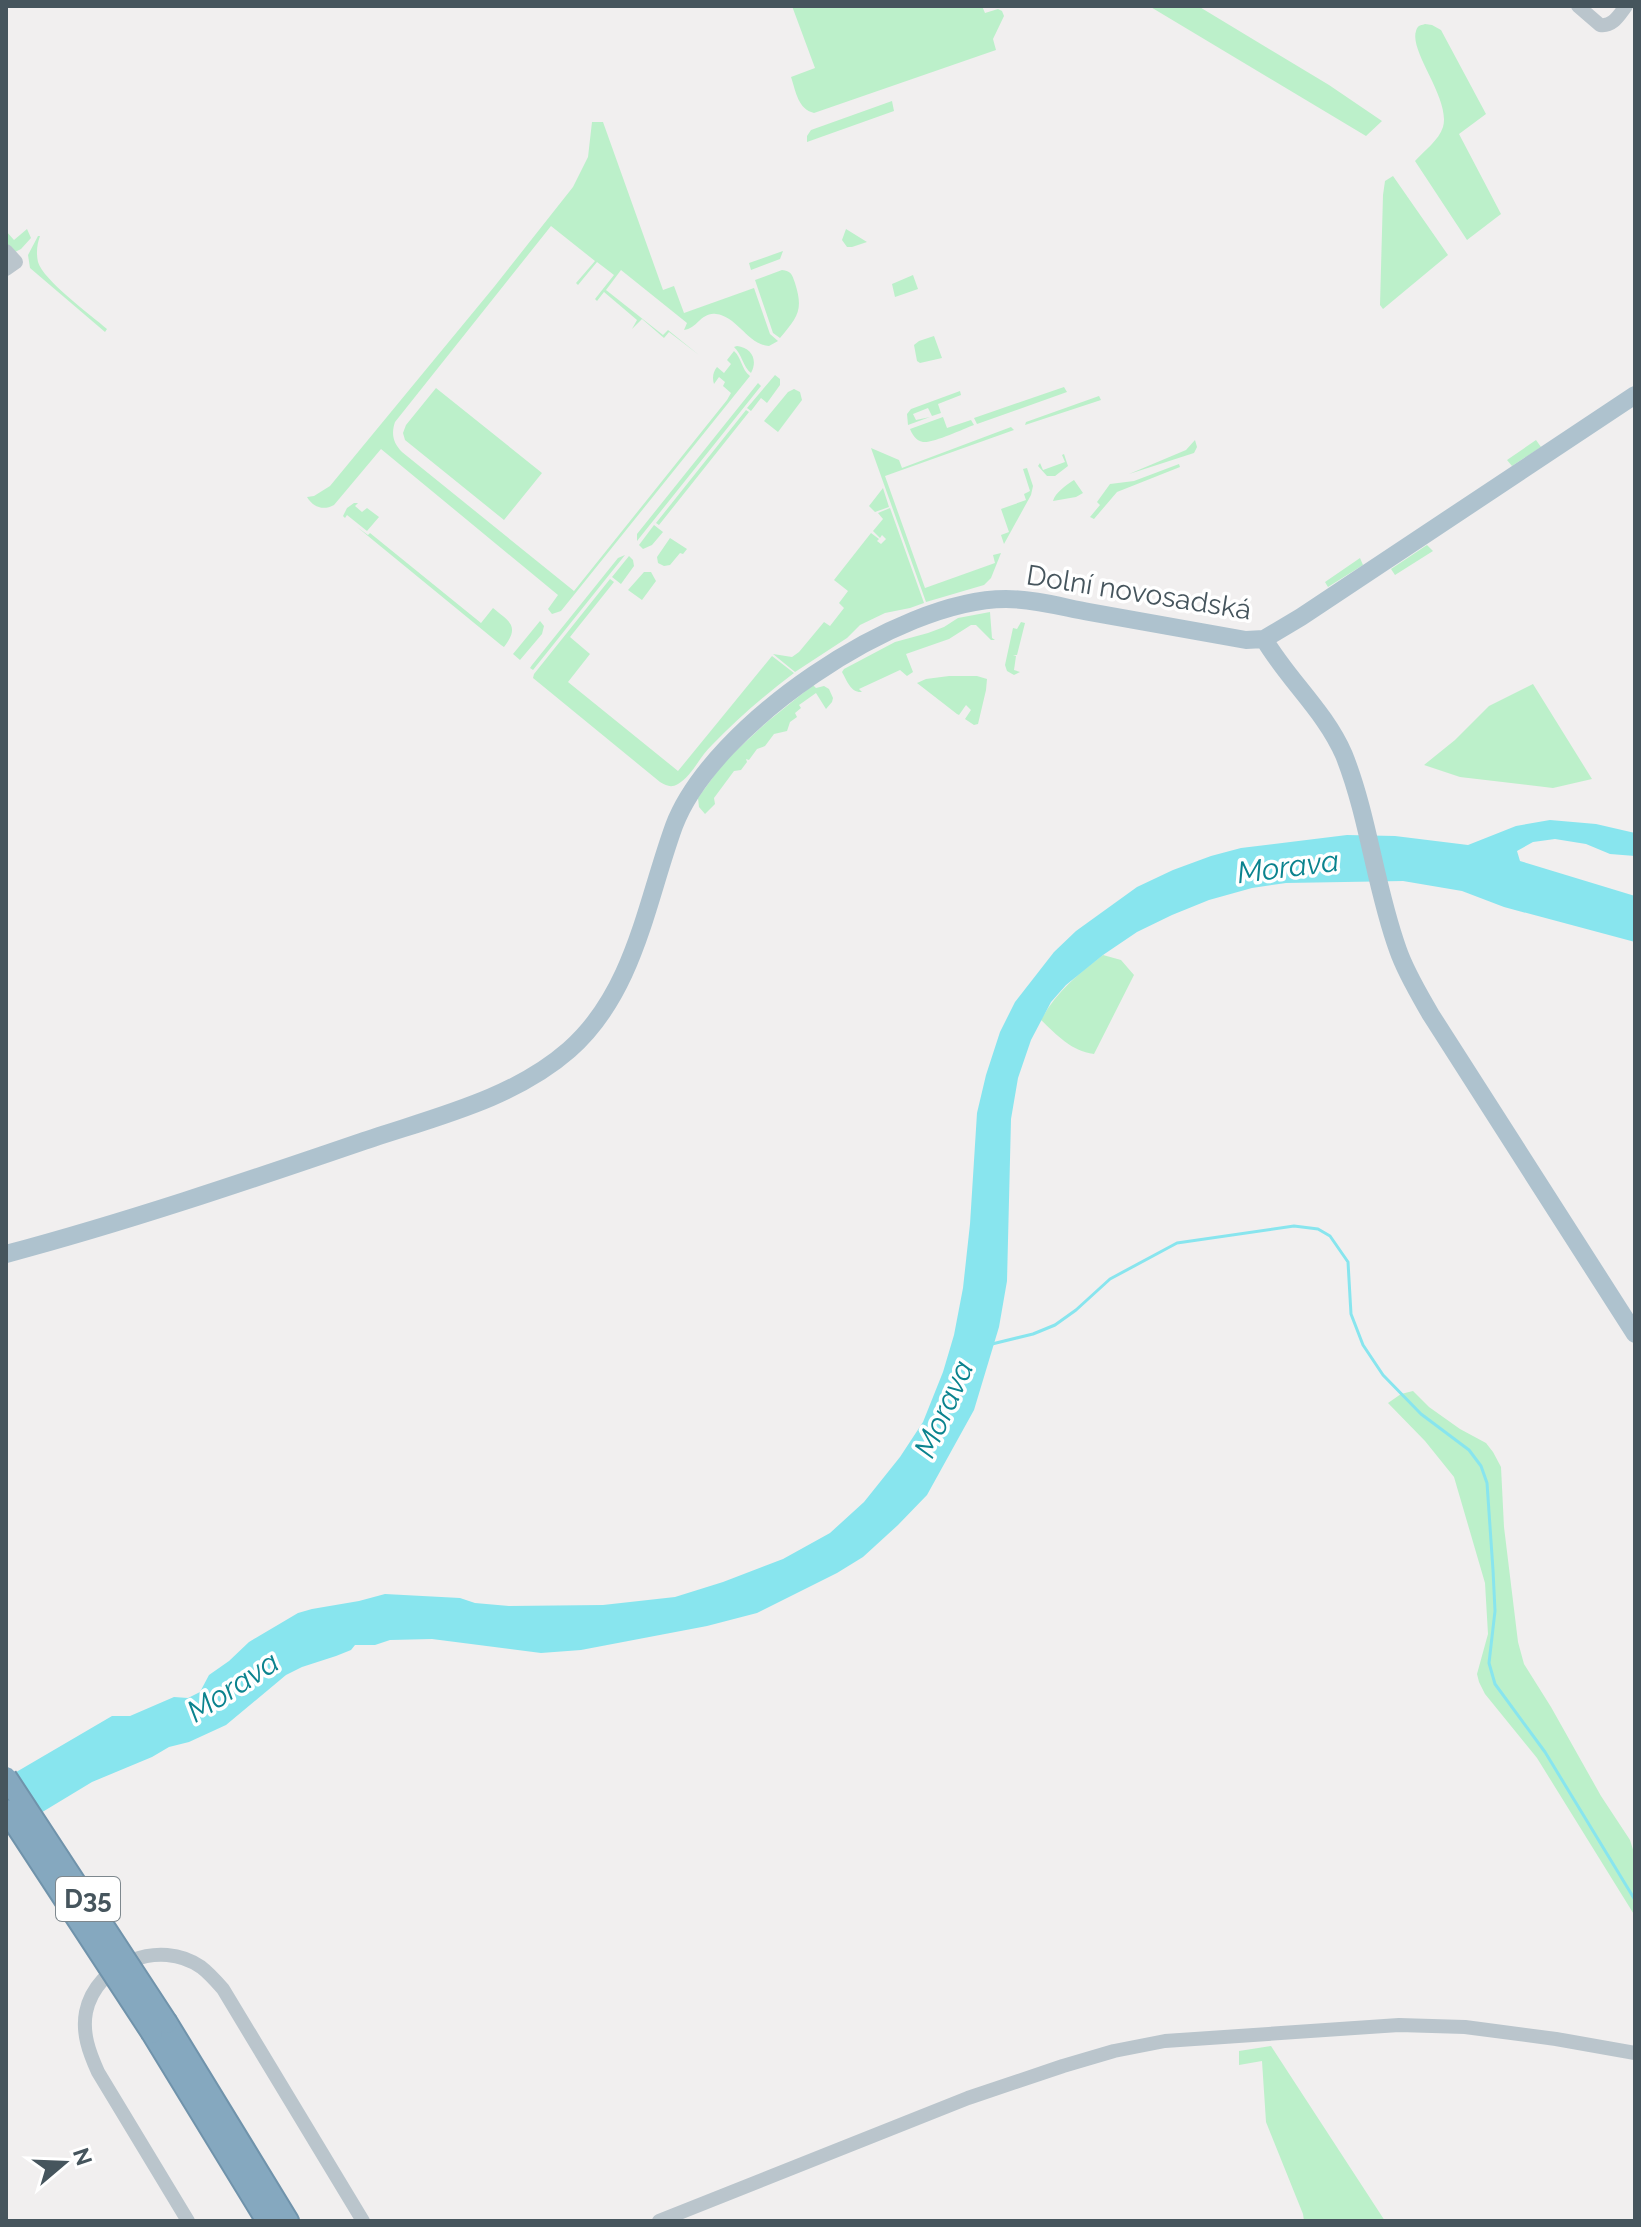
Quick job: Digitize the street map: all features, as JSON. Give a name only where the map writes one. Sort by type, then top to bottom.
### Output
[{"type":"highway","name":"D35","points":[[6,1777],[159,2028],[267,2221]]},
{"type":"highway","name":"D35","points":[[6,1810],[159,2028],[288,2221]]},
{"type":"main road","name":"Dolní novosadská","points":[[6,1254],[172,1206],[450,1111],[513,1086],[554,1062],[589,1028],[623,975],[638,942],[683,806],[704,773],[794,688],[852,651],[908,623],[950,608],[987,600],[1016,600],[1242,639],[1264,639],[1635,395]]},
{"type":"main road","points":[[1264,639],[1336,739],[1359,802],[1391,929],[1406,970],[1431,1015],[1635,1334]]},
{"type":"street","points":[[1578,6],[1605,26],[1611,24],[1626,6]]},
{"type":"street","points":[[188,2221],[98,2072],[85,2034],[86,2009],[94,1989],[119,1967],[152,1954],[189,1960],[200,1966],[223,1989],[363,2221]]},
{"type":"street","points":[[659,2221],[968,2098],[1101,2055],[1165,2041],[1412,2026],[1465,2027],[1635,2053]]},
{"type":"green space","points":[[792,6],[982,6],[985,13],[998,9],[1004,16],[993,39],[996,50],[814,113],[801,104],[791,77],[815,68]]},
{"type":"green space","points":[[1149,6],[1198,6],[1329,85],[1382,121],[1366,136]]},
{"type":"green space","points":[[1425,24],[1441,30],[1486,114],[1459,134],[1501,214],[1467,240],[1415,161],[1438,136],[1444,116],[1415,40],[1417,28]]},
{"type":"green space","points":[[892,101],[894,111],[807,142],[811,130]]},
{"type":"green space","points":[[592,122],[603,122],[663,290],[674,286],[684,313],[754,288],[770,334],[778,341],[769,346],[755,341],[730,320],[716,314],[706,316],[684,330],[687,323],[621,270],[606,290],[663,335],[668,330],[699,355],[669,332],[664,338],[642,319],[632,329],[637,320],[604,292],[597,301],[595,299],[614,275],[597,262],[578,285],[576,283],[595,261],[551,226],[395,422],[393,434],[402,452],[574,591],[727,400],[731,393],[723,386],[725,382],[719,377],[714,384],[713,375],[717,367],[724,373],[731,364],[727,360],[734,351],[750,376],[561,611],[552,614],[548,609],[558,595],[381,449],[334,505],[319,507],[307,497],[330,486],[573,187],[588,157]]},
{"type":"green space","points":[[1393,176],[1448,255],[1383,309],[1380,305],[1383,195],[1385,181]]},
{"type":"green space","points":[[27,229],[31,238],[21,249],[15,252],[6,245],[6,231],[14,240]]},
{"type":"green space","points":[[846,229],[867,242],[847,247],[842,240]]},
{"type":"green space","points":[[38,236],[37,259],[42,269],[107,329],[105,332],[30,268],[28,255]]},
{"type":"green space","points":[[783,251],[780,259],[751,270],[749,263]]},
{"type":"green space","points":[[782,270],[793,277],[799,307],[795,319],[780,338],[773,333],[755,280]]},
{"type":"green space","points":[[913,275],[918,289],[895,297],[892,284]]},
{"type":"green space","points":[[934,336],[942,358],[920,363],[914,345]]},
{"type":"green space","points":[[734,347],[752,355],[754,364],[751,373]]},
{"type":"green space","points":[[775,375],[780,379],[780,385],[767,403],[761,398],[751,411],[747,408]]},
{"type":"green space","points":[[758,383],[761,386],[637,541],[637,534]]},
{"type":"green space","points":[[1064,387],[1067,392],[977,424],[974,418]]},
{"type":"green space","points":[[436,388],[542,473],[504,520],[405,440],[403,433],[406,425]]},
{"type":"green space","points":[[794,389],[800,392],[802,400],[778,432],[764,421]]},
{"type":"green space","points":[[960,391],[961,395],[938,404],[941,413],[932,416],[928,408],[913,414],[916,420],[930,417],[908,425],[907,414],[911,409]]},
{"type":"green space","points":[[1099,396],[1101,400],[1025,425],[1026,422]]},
{"type":"green space","points":[[746,410],[749,412],[659,525],[656,523]]},
{"type":"green space","points":[[943,417],[947,428],[971,420],[974,425],[928,442],[918,440],[910,429]]},
{"type":"green space","points":[[1011,427],[1014,430],[885,476],[925,588],[995,563],[993,555],[1001,553],[991,578],[984,585],[926,602],[871,448],[899,460],[902,468]]},
{"type":"green space","points":[[1195,440],[1197,447],[1194,453],[1129,474],[1186,450]]},
{"type":"green space","points":[[1536,440],[1541,447],[1512,466],[1507,460]]},
{"type":"green space","points":[[1064,454],[1068,466],[1055,476],[1047,476],[1038,466],[1040,463],[1043,470],[1065,462]]},
{"type":"green space","points":[[1179,464],[1180,467],[1117,492],[1094,519],[1090,517],[1110,484],[1134,481]]},
{"type":"green space","points":[[1027,468],[1033,486],[1031,495],[1004,544],[1001,535],[1009,532],[1001,509],[1026,500],[1024,494],[1030,491],[1023,469]]},
{"type":"green space","points":[[1074,480],[1083,493],[1053,501],[1058,492]]},
{"type":"green space","points":[[883,488],[889,507],[875,512],[869,506]]},
{"type":"green space","points":[[354,503],[358,503],[355,506],[362,512],[367,508],[379,517],[367,531],[347,515],[345,518],[343,516]]},
{"type":"green space","points":[[890,508],[924,603],[885,613],[860,625],[847,638],[795,672],[773,654],[792,657],[824,622],[830,626],[844,608],[839,603],[848,591],[834,580],[871,533],[881,544],[886,539],[873,531],[883,519],[878,513]]},
{"type":"green space","points":[[654,525],[663,532],[652,545],[643,549],[639,545]]},
{"type":"green space","points":[[357,527],[368,535],[370,533],[481,623],[493,608],[511,625],[511,634],[504,647],[501,645]]},
{"type":"green space","points":[[670,538],[687,549],[670,565],[664,566],[658,563],[657,557]]},
{"type":"green space","points":[[1427,545],[1433,551],[1395,575],[1391,569]]},
{"type":"green space","points":[[625,555],[533,670],[530,668],[618,558]]},
{"type":"green space","points":[[629,556],[634,566],[621,584],[612,577]]},
{"type":"green space","points":[[1360,558],[1363,565],[1328,587],[1325,582]]},
{"type":"green space","points":[[644,572],[651,572],[656,581],[642,600],[628,590]]},
{"type":"green space","points":[[610,579],[614,582],[570,637],[590,654],[568,682],[678,771],[772,656],[794,673],[731,726],[688,776],[676,785],[660,782],[533,678]]},
{"type":"green space","points":[[990,612],[992,638],[995,640],[991,640],[976,625],[971,625],[949,639],[906,654],[913,672],[907,676],[900,670],[858,692],[850,686],[842,672],[895,642],[944,627],[958,618]]},
{"type":"green space","points":[[540,621],[544,626],[542,634],[520,660],[513,654]]},
{"type":"green space","points":[[1021,622],[1025,623],[1017,655],[1013,655],[1016,656],[1014,670],[1020,672],[1014,675],[1007,671],[1005,665],[1013,628],[1017,629]]},
{"type":"green space","points":[[949,676],[987,679],[978,724],[965,719],[971,710],[966,705],[959,715],[917,683]]},
{"type":"green space","points":[[1533,684],[1592,779],[1553,788],[1460,777],[1424,765],[1489,706]]},
{"type":"green space","points":[[813,685],[829,689],[832,702],[826,709],[816,693],[799,705],[801,708],[795,713],[797,717],[790,722],[787,731],[774,734],[765,746],[757,749],[749,760],[746,759],[741,770],[734,771],[714,798],[715,804],[705,814],[699,807],[698,798],[724,762]]},
{"type":"green space","points":[[1103,955],[1121,960],[1134,975],[1094,1054],[1071,1046],[1041,1020],[1068,984]]},
{"type":"green space","points":[[1413,1391],[1429,1407],[1486,1443],[1501,1467],[1504,1527],[1518,1642],[1524,1664],[1630,1840],[1635,1856],[1635,1916],[1537,1758],[1485,1694],[1479,1682],[1477,1674],[1488,1634],[1485,1583],[1454,1477],[1388,1403],[1401,1394]]},
{"type":"green space","points":[[1271,2046],[1385,2221],[1304,2221],[1266,2122],[1262,2061],[1239,2065],[1239,2051]]},
{"type":"water","name":"Morava","points":[[1550,820],[1596,824],[1635,833],[1635,856],[1610,854],[1586,844],[1555,839],[1533,842],[1517,851],[1520,861],[1635,896],[1635,942],[1504,907],[1462,891],[1403,881],[1286,883],[1252,888],[1209,900],[1172,915],[1137,932],[1066,985],[1051,1002],[1031,1040],[1018,1078],[1011,1119],[1007,1281],[999,1327],[974,1410],[927,1495],[863,1557],[757,1613],[707,1626],[581,1650],[541,1653],[432,1639],[355,1645],[351,1650],[286,1675],[226,1725],[92,1782],[6,1834],[6,1778],[112,1716],[130,1716],[174,1697],[188,1698],[200,1692],[209,1675],[249,1642],[298,1613],[385,1594],[460,1598],[475,1603],[509,1606],[603,1605],[675,1597],[783,1559],[830,1533],[864,1502],[900,1457],[923,1422],[943,1372],[963,1288],[977,1113],[986,1075],[1000,1032],[1015,1002],[1054,952],[1076,931],[1137,887],[1173,870],[1241,848],[1347,835],[1395,836],[1468,845],[1516,826]]},
{"type":"waterway","points":[[992,1344],[1055,1325],[1110,1279],[1177,1243],[1294,1226],[1318,1229],[1330,1236],[1348,1262],[1351,1314],[1363,1345],[1383,1375],[1421,1414],[1469,1450],[1481,1466],[1487,1483],[1493,1570],[1495,1611],[1489,1663],[1495,1684],[1545,1752],[1635,1900]]}]
